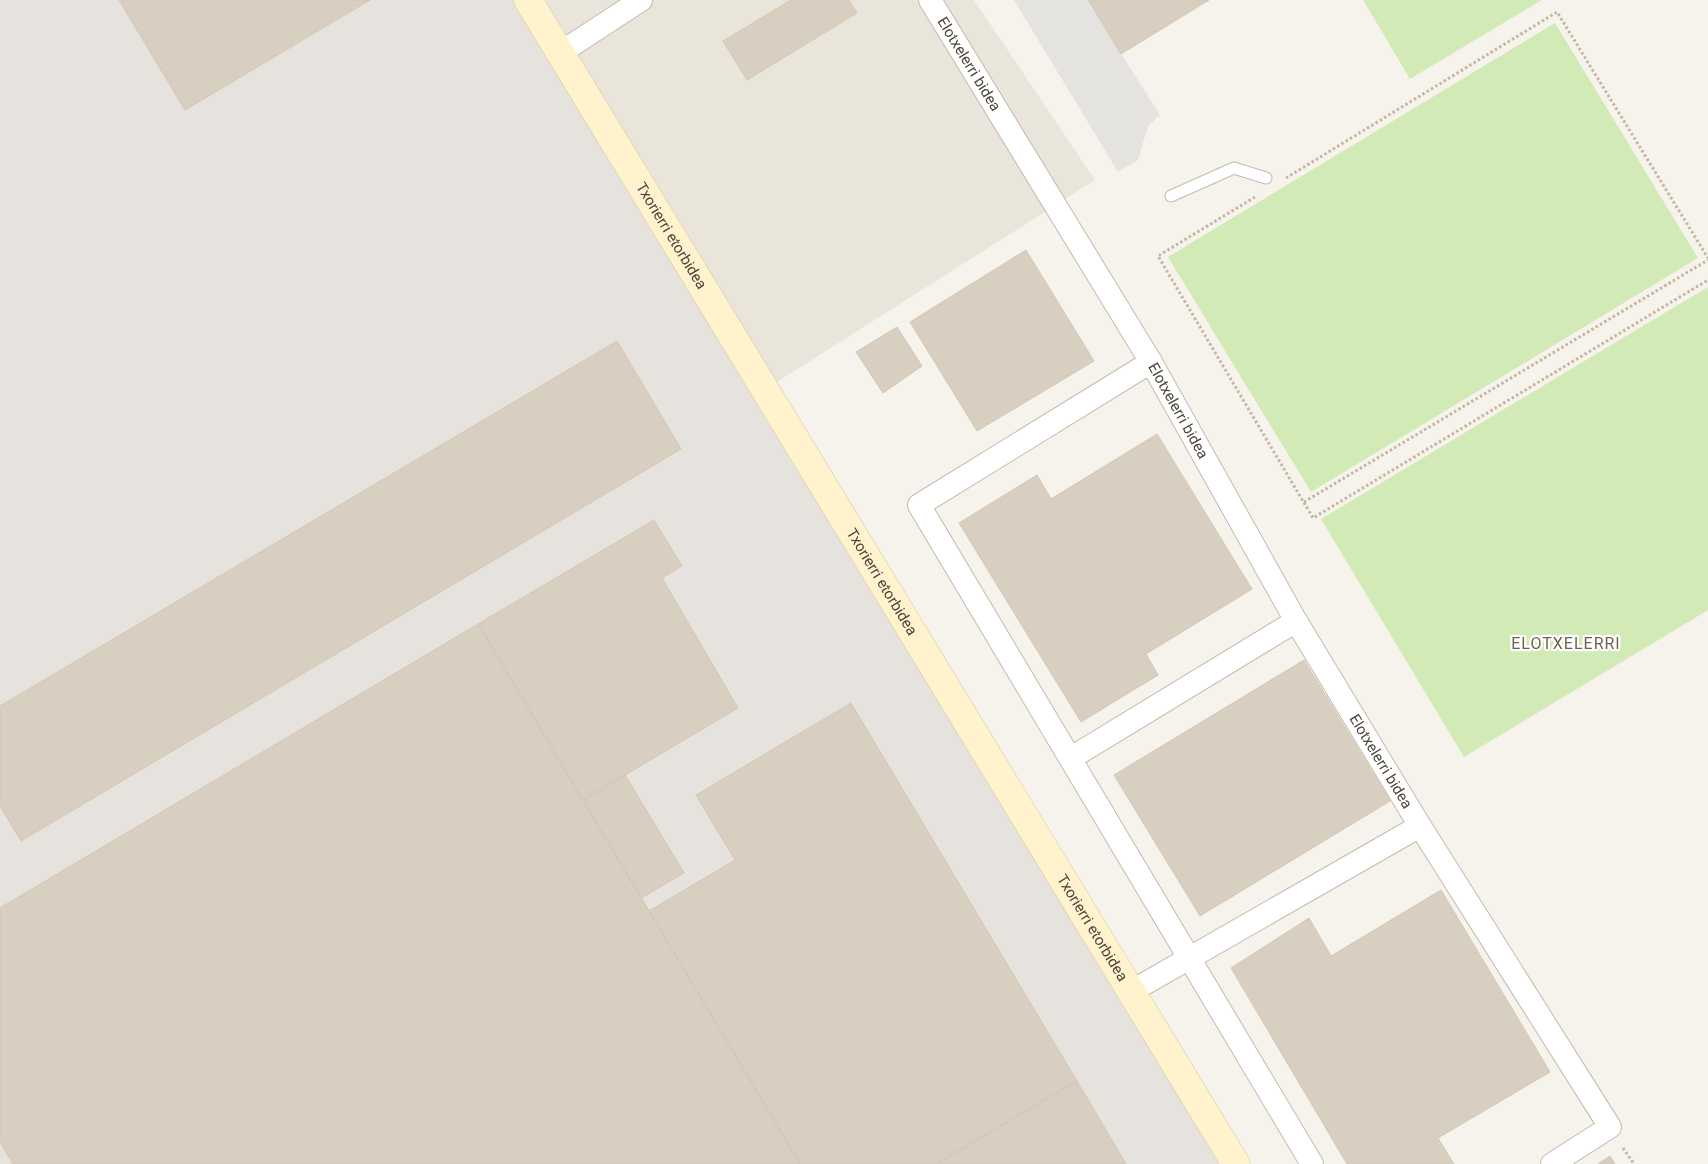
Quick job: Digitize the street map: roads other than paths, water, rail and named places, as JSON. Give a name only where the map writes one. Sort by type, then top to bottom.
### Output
[{"type":"street","name":"Txorierri etorbidea","points":[[528,0],[1236,1164]]},
{"type":"street","points":[[560,53],[641,0]]},
{"type":"street","name":"Elotxelerri bidea","points":[[930,0],[1151,362],[1296,621],[1420,826],[1610,1128],[1552,1164]]},
{"type":"street","points":[[1151,362],[919,505],[1312,1164]]},
{"type":"street","points":[[1070,758],[1296,621]]},
{"type":"street","points":[[1132,991],[1189,956],[1420,826]]},
{"type":"lane","points":[[1171,196],[1234,168],[1266,178]]},
{"type":"district","name":"ELOTXELERRI","points":[[1566,643]]}]
